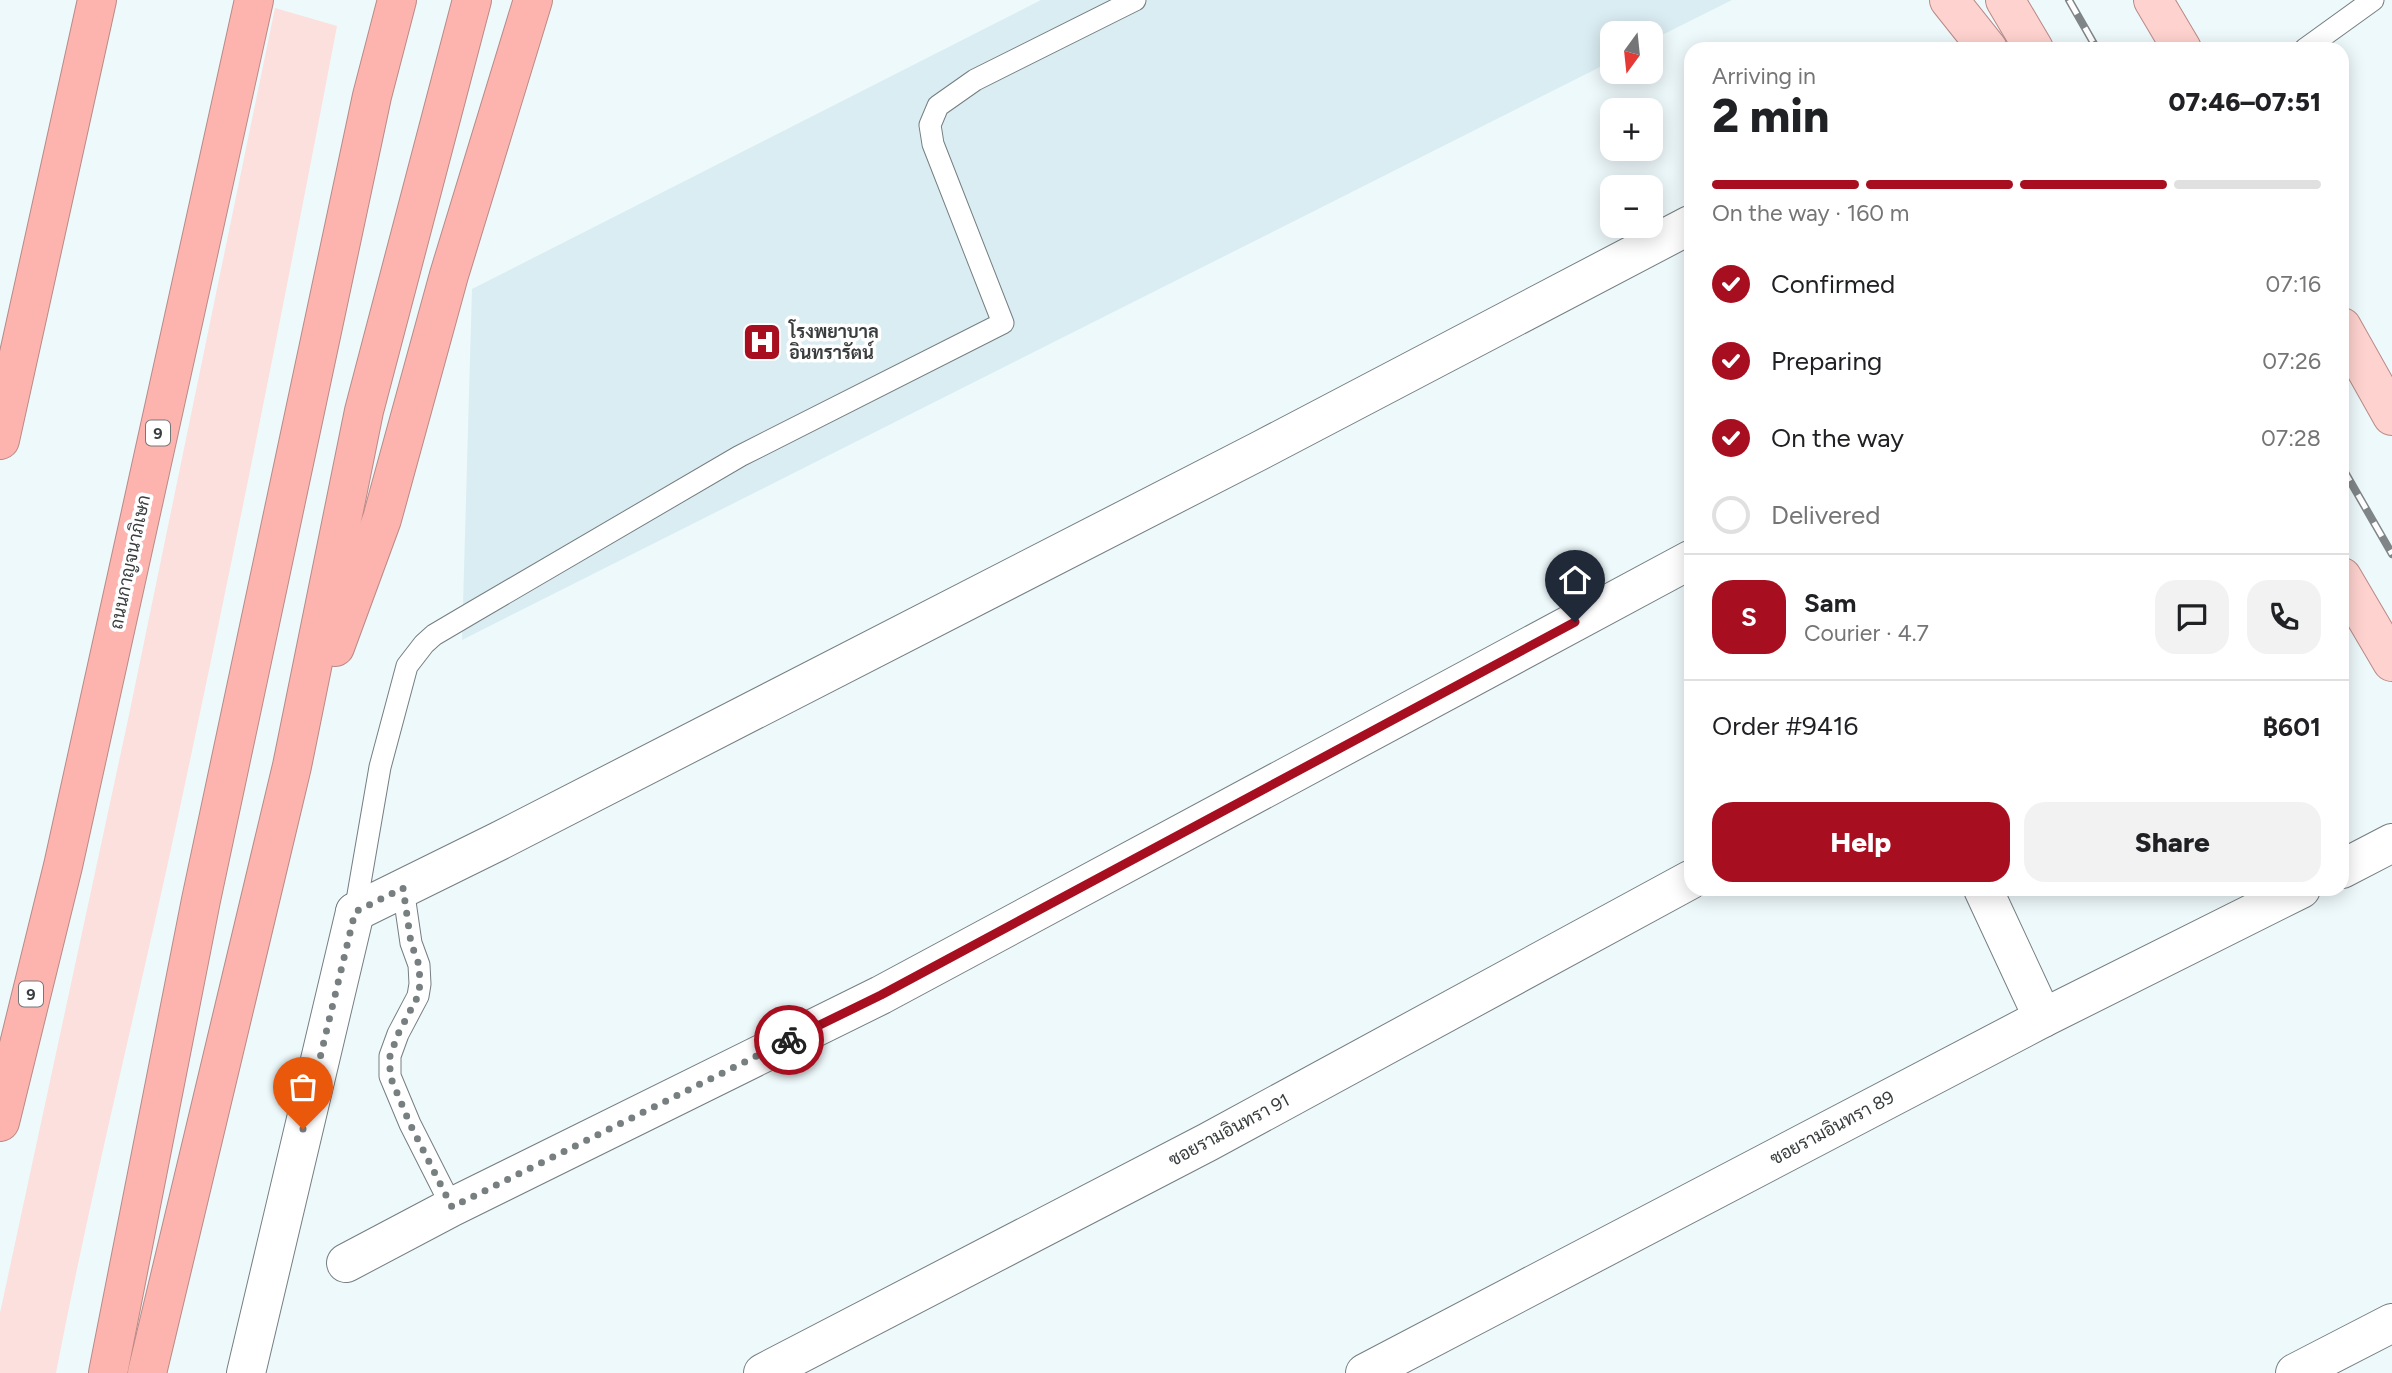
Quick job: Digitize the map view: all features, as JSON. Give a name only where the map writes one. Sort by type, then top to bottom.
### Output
[{"type":"highway","points":[[0,440],[97,0]]},
{"type":"highway","name":"ถนนกาญจนาภิเษก","points":[[0,1122],[63,866],[254,0]]},
{"type":"highway","points":[[108,1373],[204,886],[372,96],[397,0]]},
{"type":"highway","points":[[147,1373],[292,766],[364,411],[472,0]]},
{"type":"highway","points":[[292,766],[382,519],[449,275],[533,0]]},
{"type":"main road","points":[[1949,0],[1982,42]]},
{"type":"main road","points":[[2005,0],[2030,42]]},
{"type":"main road","points":[[2153,0],[2178,42]]},
{"type":"main road","points":[[2349,339],[2392,416]]},
{"type":"main road","points":[[2349,589],[2392,662]]},
{"type":"street","points":[[246,1373],[355,912],[1100,533],[1684,229]]},
{"type":"street","points":[[346,1263],[452,1207],[881,995],[1684,563]]},
{"type":"street","points":[[2349,866],[2392,844]]},
{"type":"street","name":"ซอยรามอินทรา 91","points":[[763,1373],[1208,1142],[1684,883]]},
{"type":"street","points":[[1986,896],[2043,1018]]},
{"type":"street","name":"ซอยรามอินทรา 89","points":[[1365,1373],[2043,1018],[2287,896]]},
{"type":"street","points":[[2295,1373],[2392,1323]]},
{"type":"lane","points":[[355,912],[380,767],[407,666],[424,644],[434,635],[740,456],[1003,323],[933,144],[930,125],[938,106],[975,80],[1135,0]]},
{"type":"lane","points":[[2315,42],[2373,0]]},
{"type":"lane","points":[[403,888],[411,943],[419,965],[420,984],[418,996],[390,1056],[390,1076],[410,1124],[452,1207]]},
{"type":"shaded area","name":"โรงพยาบาล อินทรารัตน์","points":[[1041,0],[1732,0],[1663,34],[1663,21],[1600,21],[1600,67],[462,640],[472,289]]},
{"type":"shaded area","points":[[275,8],[337,26],[260,420],[179,812],[56,1373],[0,1373],[0,1313],[129,715]]},
{"type":"railway","points":[[2069,0],[2093,42]]},
{"type":"railway","points":[[2349,479],[2392,554]]},
{"type":"way so far","points":[[303,1129],[355,912],[403,888],[411,943],[419,965],[420,984],[418,996],[390,1056],[390,1076],[410,1124],[452,1207],[789,1040]]},
{"type":"place","name":"โรงพยาบาล อินทรารัตน์","points":[[762,342]]},
{"type":"route","points":[[789,1040],[881,995],[1575,622]]}]
